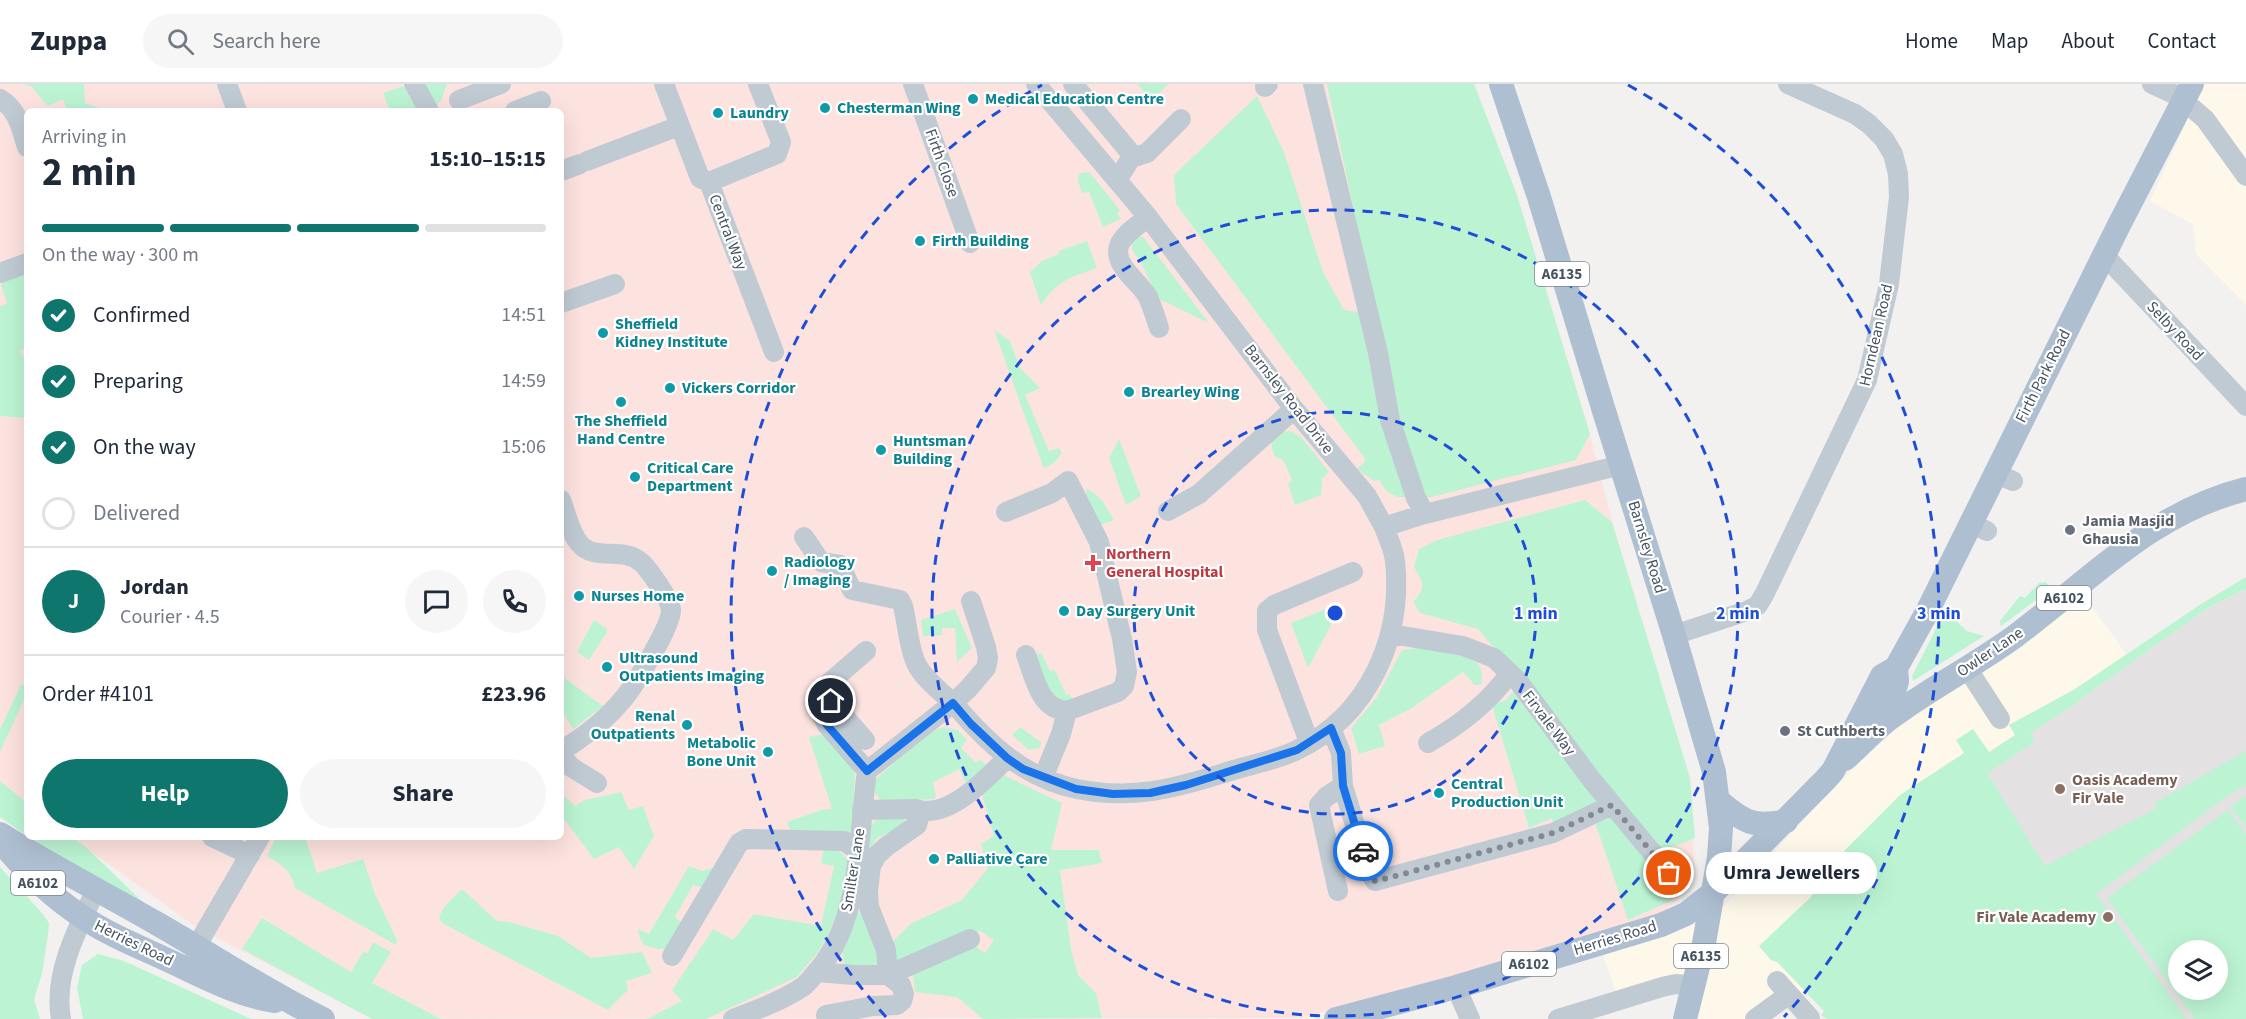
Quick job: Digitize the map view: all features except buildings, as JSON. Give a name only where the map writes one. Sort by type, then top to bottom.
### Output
[{"type":"main road","name":"Barnsley Road","points":[[1501,84],[1539,197],[1714,772],[1719,801],[1721,836],[1714,892],[1685,1019]]},
{"type":"main road","name":"Firth Park Road","points":[[1714,892],[1833,771],[1882,676],[1896,668],[1978,527],[2138,186],[2188,92]]},
{"type":"main road","name":"Owler Lane","points":[[1833,771],[1887,720],[2019,633],[2115,555],[2145,534],[2220,496],[2246,489]]},
{"type":"main road","name":"Firth Park Road","points":[[1887,720],[1897,681],[1896,668]]},
{"type":"main road","points":[[1719,801],[1734,814],[1750,822],[1768,825],[1786,821]]},
{"type":"main road","name":"Herries Road","points":[[0,834],[292,1004],[323,1019]]},
{"type":"main road","name":"Herries Road","points":[[0,841],[44,889],[82,918],[142,949],[255,998],[292,1004]]},
{"type":"main road","name":"Herries Road","points":[[1336,1019],[1456,987],[1672,921],[1697,907],[1714,892]]},
{"type":"street","points":[[227,84],[236,108]]},
{"type":"street","points":[[414,84],[427,108]]},
{"type":"street","points":[[459,98],[501,84]]},
{"type":"street","name":"Central Way","points":[[664,84],[700,178],[709,182],[774,352]]},
{"type":"street","points":[[709,182],[777,154],[782,142],[758,84]]},
{"type":"street","name":"Firth Close","points":[[913,84],[970,243]]},
{"type":"street","name":"Barnsley Road Drive","points":[[804,537],[821,562],[840,564],[852,590],[900,600],[916,664],[971,724],[1007,758],[1023,769],[1043,778],[1076,789],[1113,794],[1150,793],[1186,785],[1297,750],[1349,713],[1371,684],[1391,634],[1396,605],[1395,559],[1384,527],[1367,496],[1294,409],[1148,216],[1036,84]]},
{"type":"street","points":[[1073,84],[1129,151],[1131,158],[1118,179]]},
{"type":"street","points":[[1313,84],[1378,353],[1390,420],[1413,490],[1425,514]]},
{"type":"street","name":"Horndean Road","points":[[1674,635],[1747,611],[1758,605],[1862,394],[1889,284],[1899,197],[1898,174],[1893,154],[1884,138],[1855,114],[1788,84]]},
{"type":"street","points":[[2152,84],[2188,92],[2246,176]]},
{"type":"street","points":[[0,99],[15,112],[24,138]]},
{"type":"street","points":[[523,108],[541,101]]},
{"type":"street","points":[[1131,158],[1147,153],[1181,119]]},
{"type":"street","points":[[564,170],[680,126]]},
{"type":"street","points":[[1148,216],[1123,238],[1118,255],[1123,266],[1148,297],[1160,328]]},
{"type":"street","name":"Selby Road","points":[[2105,256],[2246,406]]},
{"type":"street","points":[[0,273],[24,264]]},
{"type":"street","points":[[564,302],[615,284]]},
{"type":"street","points":[[1168,510],[1199,494],[1294,409]]},
{"type":"street","points":[[1384,527],[1425,514],[1621,465]]},
{"type":"street","points":[[997,515],[1052,493],[1068,482],[1099,542],[1122,639],[1127,672],[1124,686],[1118,692],[1068,711],[1056,710],[1042,698],[1026,655]]},
{"type":"street","points":[[564,508],[577,541],[586,550],[600,554],[622,553],[634,556],[643,564],[666,597],[672,610],[660,640],[624,698],[564,751]]},
{"type":"street","points":[[1309,742],[1267,630],[1267,611],[1274,605],[1353,572]]},
{"type":"street","points":[[831,701],[818,708],[827,725],[867,771],[953,703],[968,690],[986,668],[988,658],[971,601]]},
{"type":"street","name":"Firvale Way","points":[[1391,634],[1463,646],[1494,658],[1518,681],[1612,805],[1669,873]]},
{"type":"street","points":[[866,651],[821,690],[866,740]]},
{"type":"street","points":[[1967,668],[2000,719]]},
{"type":"street","points":[[1428,743],[1479,707],[1497,690],[1510,673]]},
{"type":"street","points":[[1043,778],[1068,711]]},
{"type":"street","points":[[1331,728],[1341,753],[1343,786],[1368,871],[1375,881],[1553,833],[1612,805]]},
{"type":"street","points":[[564,757],[571,766],[597,783]]},
{"type":"street","points":[[862,810],[916,809],[921,811],[940,808],[968,795],[1007,758]]},
{"type":"street","name":"Smilter Lane","points":[[733,1019],[774,1003],[806,984],[827,959],[842,928],[852,899],[867,771]]},
{"type":"street","points":[[1338,891],[1319,805],[1326,797],[1343,786]]},
{"type":"street","points":[[826,1016],[873,1006],[897,1005],[902,1001],[904,994],[901,985],[888,975],[886,950],[869,907],[868,891],[871,866],[877,855],[917,825],[921,811]]},
{"type":"street","points":[[672,956],[739,843],[746,839],[844,841],[857,850]]},
{"type":"street","points":[[218,840],[250,855]]},
{"type":"street","points":[[190,970],[198,948],[258,840]]},
{"type":"street","points":[[61,1019],[61,981],[65,960],[96,890]]},
{"type":"street","points":[[816,972],[888,975],[970,939]]},
{"type":"street","points":[[1558,1019],[1662,987],[1676,984],[1693,986]]},
{"type":"street","points":[[1456,987],[1470,1019]]},
{"type":"street","points":[[1755,1019],[1783,988],[1810,1018]]},
{"type":"shaded area","name":"Northern General Hospital","points":[[0,84],[1474,84],[1517,195],[1590,434],[1612,522],[1690,778],[1694,867],[1684,892],[1656,920],[1302,1018],[372,1019],[196,927],[75,840],[564,840],[564,108],[24,108],[24,801],[0,781]]},
{"type":"shaded area","points":[[2194,84],[2246,84],[2246,305],[2196,254],[2193,224],[2150,201],[2202,88]]},
{"type":"shaded area","points":[[2246,589],[2246,1019],[1901,1019],[1986,772],[2035,742],[2030,733],[2059,715],[2206,609]]},
{"type":"shaded area","points":[[2082,594],[2131,663],[2059,715],[1870,938],[1772,1019],[1696,1019],[1704,984],[1617,995],[1602,952],[1685,928],[1725,905],[1840,781],[1895,730]]},
{"type":"green space","points":[[23,84],[84,84],[85,103],[99,108],[66,108],[63,99],[48,106],[31,86]]},
{"type":"green space","points":[[423,84],[447,84],[441,101],[434,107]]},
{"type":"green space","points":[[1137,84],[1169,84],[1151,100]]},
{"type":"green space","points":[[1327,84],[1474,84],[1517,195],[1590,434],[1576,460],[1432,497],[1398,497],[1387,492],[1379,480],[1374,481],[1357,469],[1366,460],[1176,204],[1174,175],[1257,96],[1284,152],[1323,272],[1344,310],[1376,314]]},
{"type":"green space","points":[[403,86],[416,108],[389,108],[383,93]]},
{"type":"green space","points":[[1090,173],[1120,210],[1117,213],[1121,219],[1103,227],[1089,192],[1082,193],[1078,181],[1079,174]]},
{"type":"green space","points":[[1139,236],[1144,238],[1209,323],[1159,299],[1132,250],[1132,242]]},
{"type":"green space","points":[[1087,241],[1097,268],[1065,281],[1053,290],[1041,305],[1030,272],[1042,261],[1059,254],[1059,251]]},
{"type":"green space","points":[[24,272],[24,348],[20,350],[24,360],[24,418],[0,416],[0,306],[7,303],[1,285],[9,277]]},
{"type":"green space","points":[[994,330],[1010,341],[1020,368],[1040,388],[1025,395],[1049,451],[1059,448],[1062,453],[1055,462],[1044,469]]},
{"type":"green space","points":[[1291,431],[1302,438],[1329,472],[1322,478],[1321,495],[1295,505],[1288,484],[1292,480],[1283,460],[1274,456],[1270,439],[1277,432]]},
{"type":"green space","points":[[1119,439],[1141,496],[1126,505],[1109,458]]},
{"type":"green space","points":[[1087,488],[1102,500],[1114,520],[1100,525],[1086,496]]},
{"type":"green space","points":[[1585,500],[1612,522],[1690,778],[1695,838],[1651,856],[1673,900],[1628,920],[1595,822],[1555,832],[1552,818],[1529,828],[1492,705],[1506,700],[1522,680],[1478,629],[1420,613],[1413,602],[1422,589],[1414,567],[1419,549],[1437,540]]},
{"type":"green space","points":[[2246,577],[2246,589],[2206,609],[2031,733],[2035,742],[1987,773],[2045,866],[2157,808],[2155,803],[2246,751],[2246,785],[2224,798],[2096,894],[2168,993],[2168,1000],[2173,1000],[2187,1019],[1827,1019],[1821,1015],[1824,1011],[1759,946],[1810,898],[1846,849],[1900,795],[1964,753],[1956,740],[1973,729],[1989,752],[2015,735],[2009,725],[2075,689],[2201,604]]},
{"type":"green space","points":[[2046,582],[2051,589],[2001,626],[2000,621],[2020,596],[2025,598],[2039,583]]},
{"type":"green space","points":[[1336,605],[1331,625],[1308,668],[1291,623]]},
{"type":"green space","points":[[955,609],[972,648],[957,662],[955,628],[942,628],[942,635],[923,636],[921,620]]},
{"type":"green space","points":[[1945,611],[1967,631],[1984,636],[1913,681],[1912,676]]},
{"type":"green space","points":[[594,620],[607,629],[607,632],[589,660],[577,652]]},
{"type":"green space","points":[[1417,648],[1449,652],[1472,660],[1480,668],[1481,685],[1475,685],[1463,672],[1412,708],[1379,725],[1385,746],[1359,754],[1351,728],[1377,697],[1402,650]]},
{"type":"green space","points":[[1041,653],[1050,671],[1055,670],[1066,695],[1070,694],[1072,699],[1064,703],[1053,702],[1034,654]]},
{"type":"green space","points":[[564,678],[603,706],[573,729],[564,714]]},
{"type":"green space","points":[[24,684],[24,699],[0,752],[0,729],[21,685]]},
{"type":"green space","points":[[944,727],[958,730],[967,740],[961,748],[976,763],[980,759],[987,766],[970,782],[964,781],[960,769],[933,782],[936,796],[934,799],[882,801],[874,791],[875,780],[925,734]]},
{"type":"green space","points":[[1020,727],[1042,743],[1039,748],[1029,750],[1012,735]]},
{"type":"green space","points":[[823,734],[855,771],[852,832],[845,836],[792,836],[787,822],[821,810],[832,809],[809,737]]},
{"type":"green space","points":[[1001,774],[1062,803],[1051,850],[1099,850],[1102,863],[1060,870],[1071,949],[1078,975],[1096,993],[1102,1018],[983,1019],[957,997],[915,992],[913,974],[973,945],[985,953],[994,940],[980,931],[916,961],[897,963],[892,955],[894,940],[912,923],[962,900],[988,868],[981,844],[994,836],[981,791]]},
{"type":"green space","points":[[0,781],[24,801],[24,834],[0,817]]},
{"type":"green space","points":[[621,792],[629,810],[643,806],[654,836],[634,869],[619,847],[594,859],[564,819],[564,796],[575,806],[585,800]]},
{"type":"green space","points":[[2246,795],[2246,828],[2231,807]]},
{"type":"green space","points":[[2228,810],[2246,835],[2246,1019],[2195,1019],[2181,1000],[2228,1000],[2228,940],[2168,940],[2168,982],[2107,898]]},
{"type":"green space","points":[[887,813],[904,818],[905,825],[877,838],[866,854],[865,833],[873,823]]},
{"type":"green space","points":[[32,840],[76,840],[86,847],[152,911],[69,865]]},
{"type":"green space","points":[[275,840],[306,840],[317,873],[363,859],[375,894],[397,940],[396,945],[295,888],[285,869],[267,856]]},
{"type":"green space","points":[[825,840],[843,854],[849,862],[841,902],[829,933],[818,952],[797,977],[706,1019],[647,1019],[682,1001],[672,990],[713,929],[733,940],[754,914],[821,926],[834,866],[821,863]]},
{"type":"green space","points":[[722,865],[706,889],[693,885],[675,917],[685,925],[670,949],[658,949],[644,945],[638,929],[649,934],[689,866],[702,871]]},
{"type":"green space","points":[[0,867],[49,923],[42,974],[34,999],[40,1019],[0,1019]]},
{"type":"green space","points":[[462,889],[497,921],[509,922],[558,936],[591,958],[642,952],[652,973],[626,981],[628,990],[608,1010],[442,923],[439,917],[444,907]]},
{"type":"green space","points":[[860,912],[871,920],[881,960],[870,970],[856,971],[844,964],[842,941],[845,929],[853,917]]},
{"type":"green space","points":[[262,918],[351,972],[363,952],[368,953],[373,942],[391,952],[372,983],[441,1019],[372,1019],[242,949]]},
{"type":"green space","points":[[98,954],[124,961],[251,1019],[83,1019],[77,988],[82,965]]},
{"type":"way so far","points":[[1363,851],[1368,871],[1375,881],[1381,880],[1553,833],[1612,805],[1669,873]]},
{"type":"place","name":"Medical Education Centre","points":[[973,99]]},
{"type":"place","name":"Chesterman Wing","points":[[825,108]]},
{"type":"place","name":"Laundry","points":[[718,113]]},
{"type":"place","name":"Firth Building","points":[[920,241]]},
{"type":"place","name":"Sheffield Kidney Institute","points":[[603,333]]},
{"type":"place","name":"Vickers Corridor","points":[[670,388]]},
{"type":"place","name":"Brearley Wing","points":[[1129,392]]},
{"type":"place","name":"The Sheffield Hand Centre","points":[[621,402]]},
{"type":"place","name":"Huntsman Building","points":[[881,450]]},
{"type":"place","name":"Critical Care Department","points":[[635,477]]},
{"type":"place","name":"Jamia Masjid Ghausia","points":[[2070,530]]},
{"type":"place","name":"Northern General Hospital","points":[[1093,563]]},
{"type":"place","name":"Radiology / Imaging","points":[[772,571]]},
{"type":"place","name":"Nurses Home","points":[[579,596]]},
{"type":"place","name":"Day Surgery Unit","points":[[1064,611]]},
{"type":"place","name":"Ultrasound Outpatients Imaging","points":[[607,667]]},
{"type":"place","name":"Renal Outpatients","points":[[687,725]]},
{"type":"place","name":"St Cuthberts","points":[[1785,731]]},
{"type":"place","name":"Metabolic Bone Unit","points":[[768,752]]},
{"type":"place","name":"Oasis Academy Fir Vale","points":[[2060,789]]},
{"type":"place","name":"Central Production Unit","points":[[1439,793]]},
{"type":"place","name":"Palliative Care","points":[[934,859]]},
{"type":"place","name":"Umra Jewellers","points":[[1669,873]]},
{"type":"place","name":"Fir Vale Academy","points":[[2108,917]]},
{"type":"route","points":[[831,701],[818,708],[827,725],[867,771],[953,703],[971,724],[1007,758],[1023,769],[1076,789],[1113,794],[1150,793],[1186,785],[1297,750],[1331,728],[1341,753],[1343,786],[1363,851]]}]
